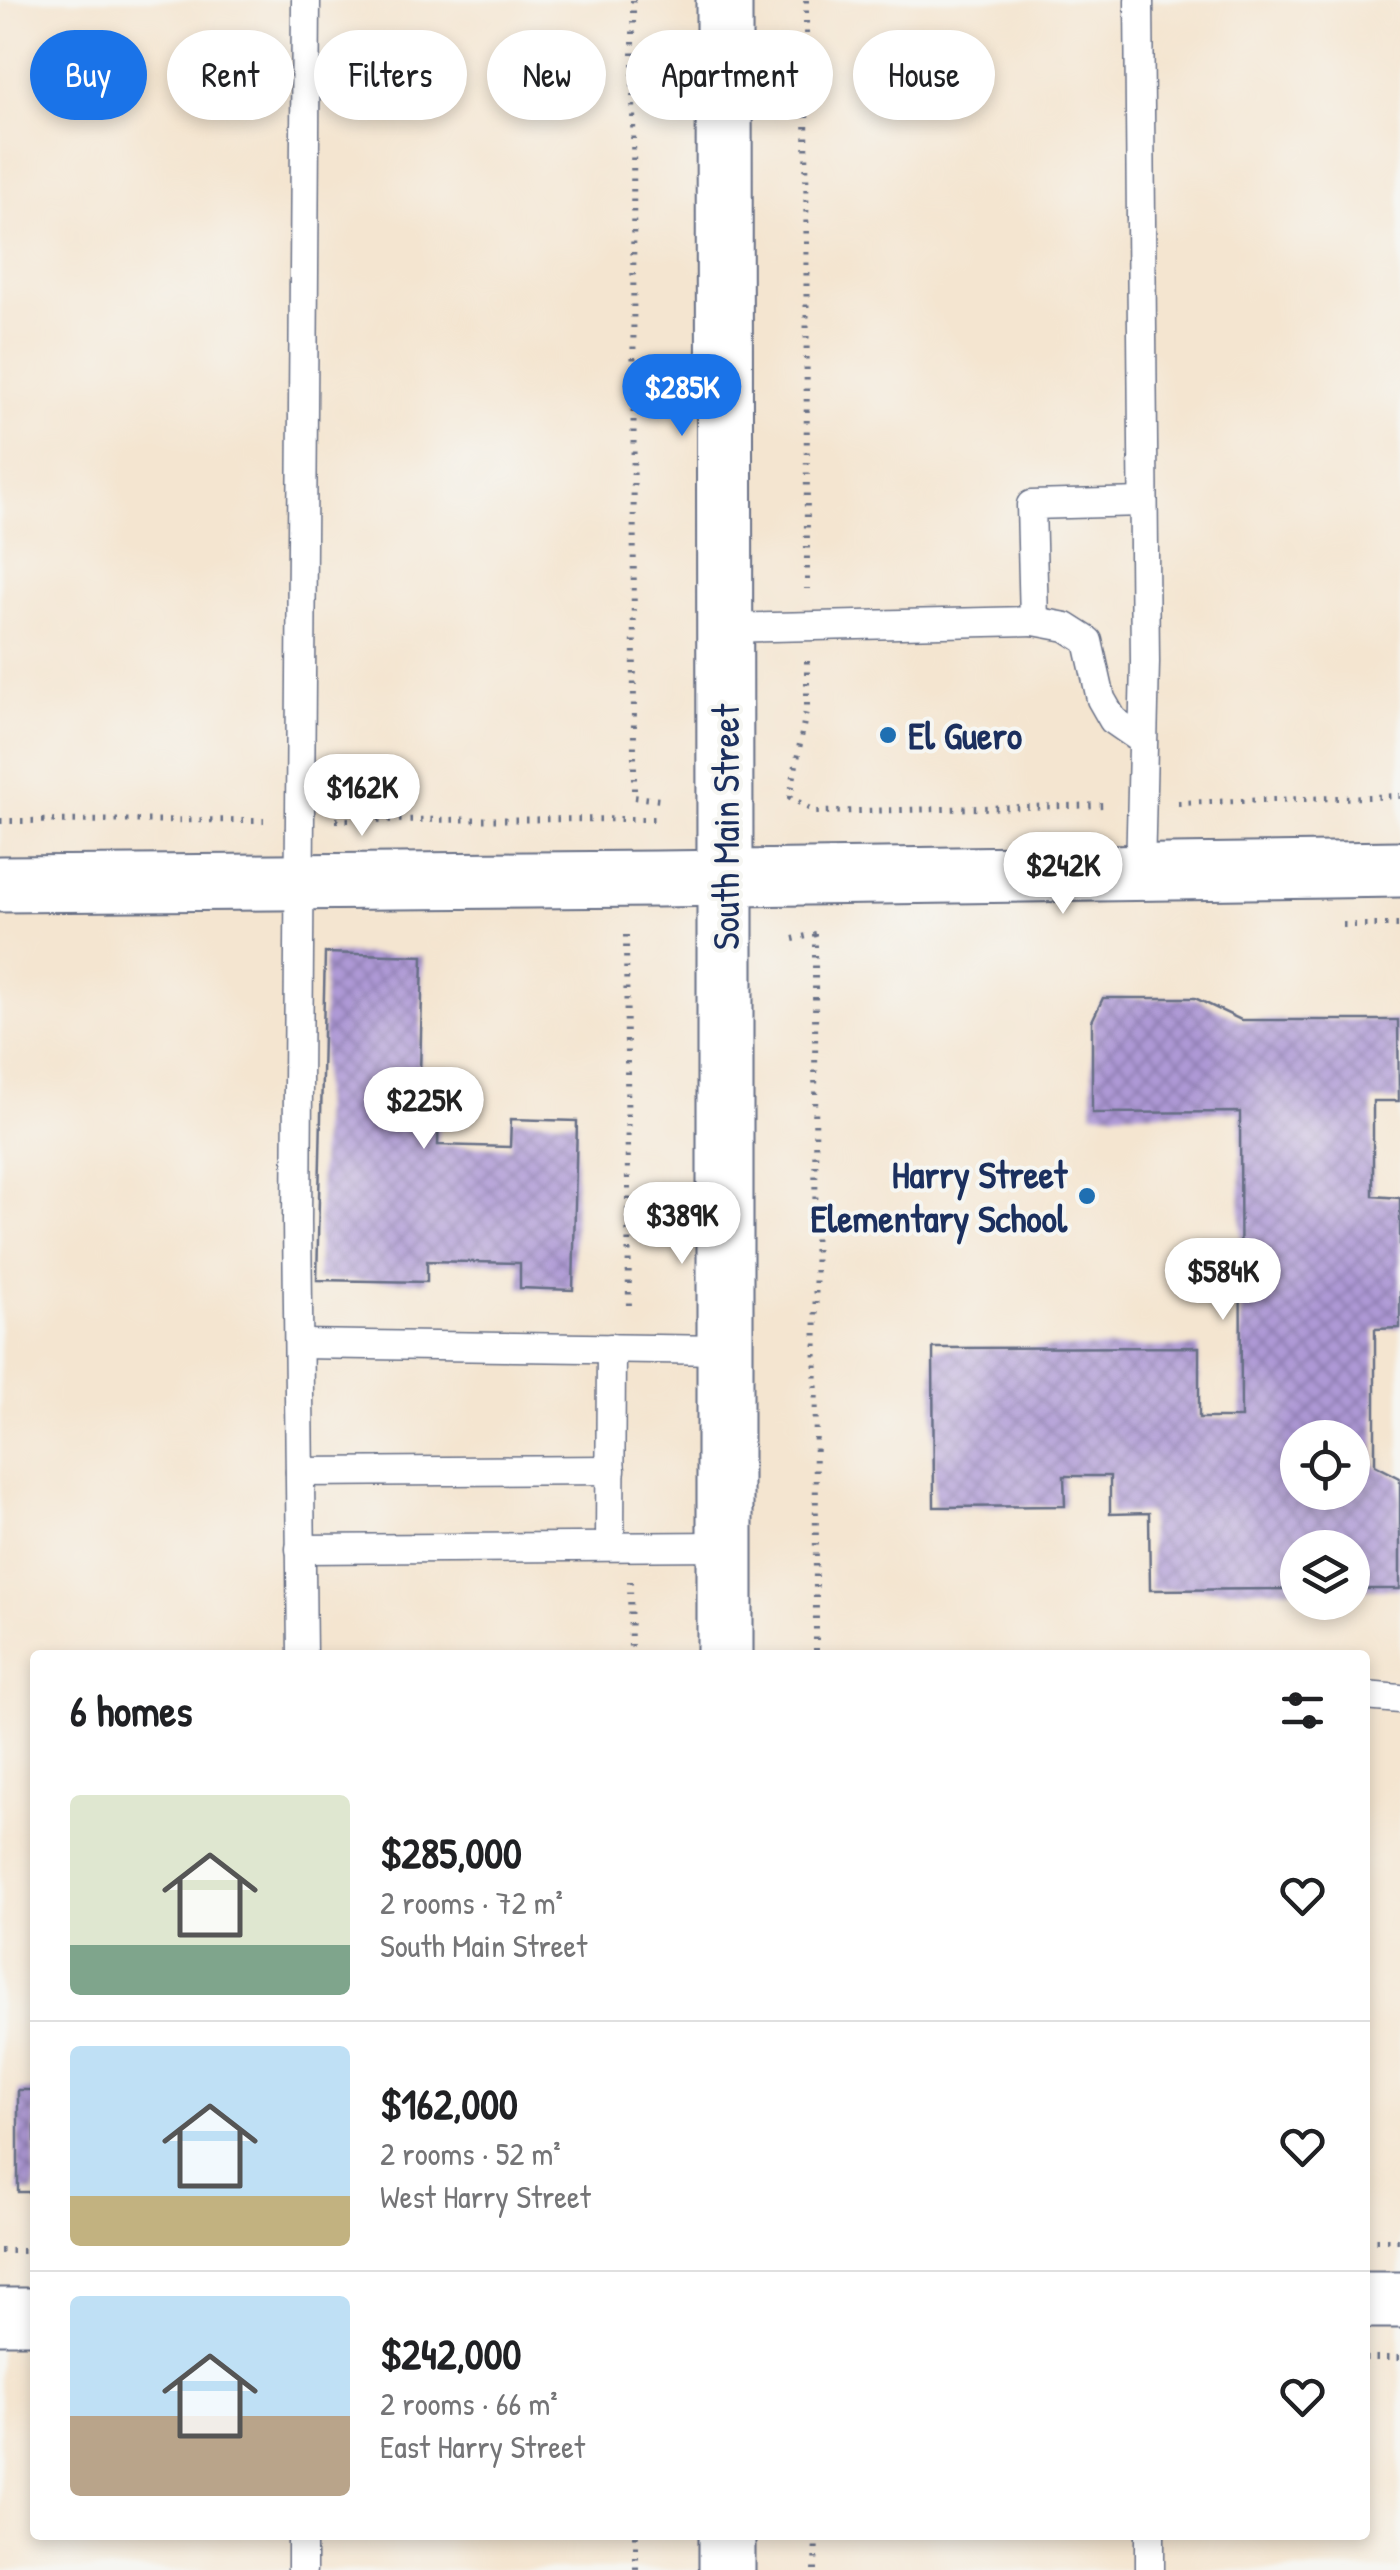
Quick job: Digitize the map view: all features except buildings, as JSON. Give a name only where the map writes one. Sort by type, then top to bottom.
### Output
[{"type":"street","name":"South Main Street","points":[[724,0],[725,1650]]},
{"type":"street","points":[[0,884],[1400,869]]},
{"type":"street","points":[[1370,2300],[1400,2300]]},
{"type":"street","points":[[0,2316],[30,2316]]},
{"type":"street","points":[[727,2540],[727,2570]]},
{"type":"lane","points":[[302,1650],[298,1344],[306,0]]},
{"type":"lane","points":[[1139,0],[1145,662],[1140,873]]},
{"type":"lane","points":[[1034,621],[1032,505],[1143,502]]},
{"type":"lane","points":[[724,628],[1034,621],[1066,627],[1088,641],[1101,698],[1112,720],[1142,740]]},
{"type":"lane","points":[[298,1344],[725,1350]]},
{"type":"lane","points":[[620,1348],[611,1470],[620,1546]]},
{"type":"lane","points":[[300,1472],[611,1470]]},
{"type":"lane","points":[[300,1549],[725,1546]]},
{"type":"lane","points":[[1370,1697],[1400,1700]]},
{"type":"lane","points":[[302,2540],[302,2570]]},
{"type":"lane","points":[[1150,2540],[1150,2570]]},
{"type":"path","points":[[633,0],[634,797],[660,800]]},
{"type":"path","points":[[806,0],[807,706],[790,798],[814,812],[1400,796]]},
{"type":"path","points":[[620,1348],[626,934]]},
{"type":"path","points":[[815,934],[816,1650]]},
{"type":"path","points":[[620,1546],[630,1650]]},
{"type":"path","points":[[1370,2240],[1400,2240]]},
{"type":"path","points":[[0,2251],[30,2251]]},
{"type":"path","points":[[1370,2358],[1400,2358]]},
{"type":"path","points":[[636,2540],[636,2570]]},
{"type":"path","points":[[816,2540],[816,2570]]},
{"type":"place","name":"El Guero","points":[[888,735]]},
{"type":"place","name":"Harry Street Elementary School","points":[[1087,1196]]}]
